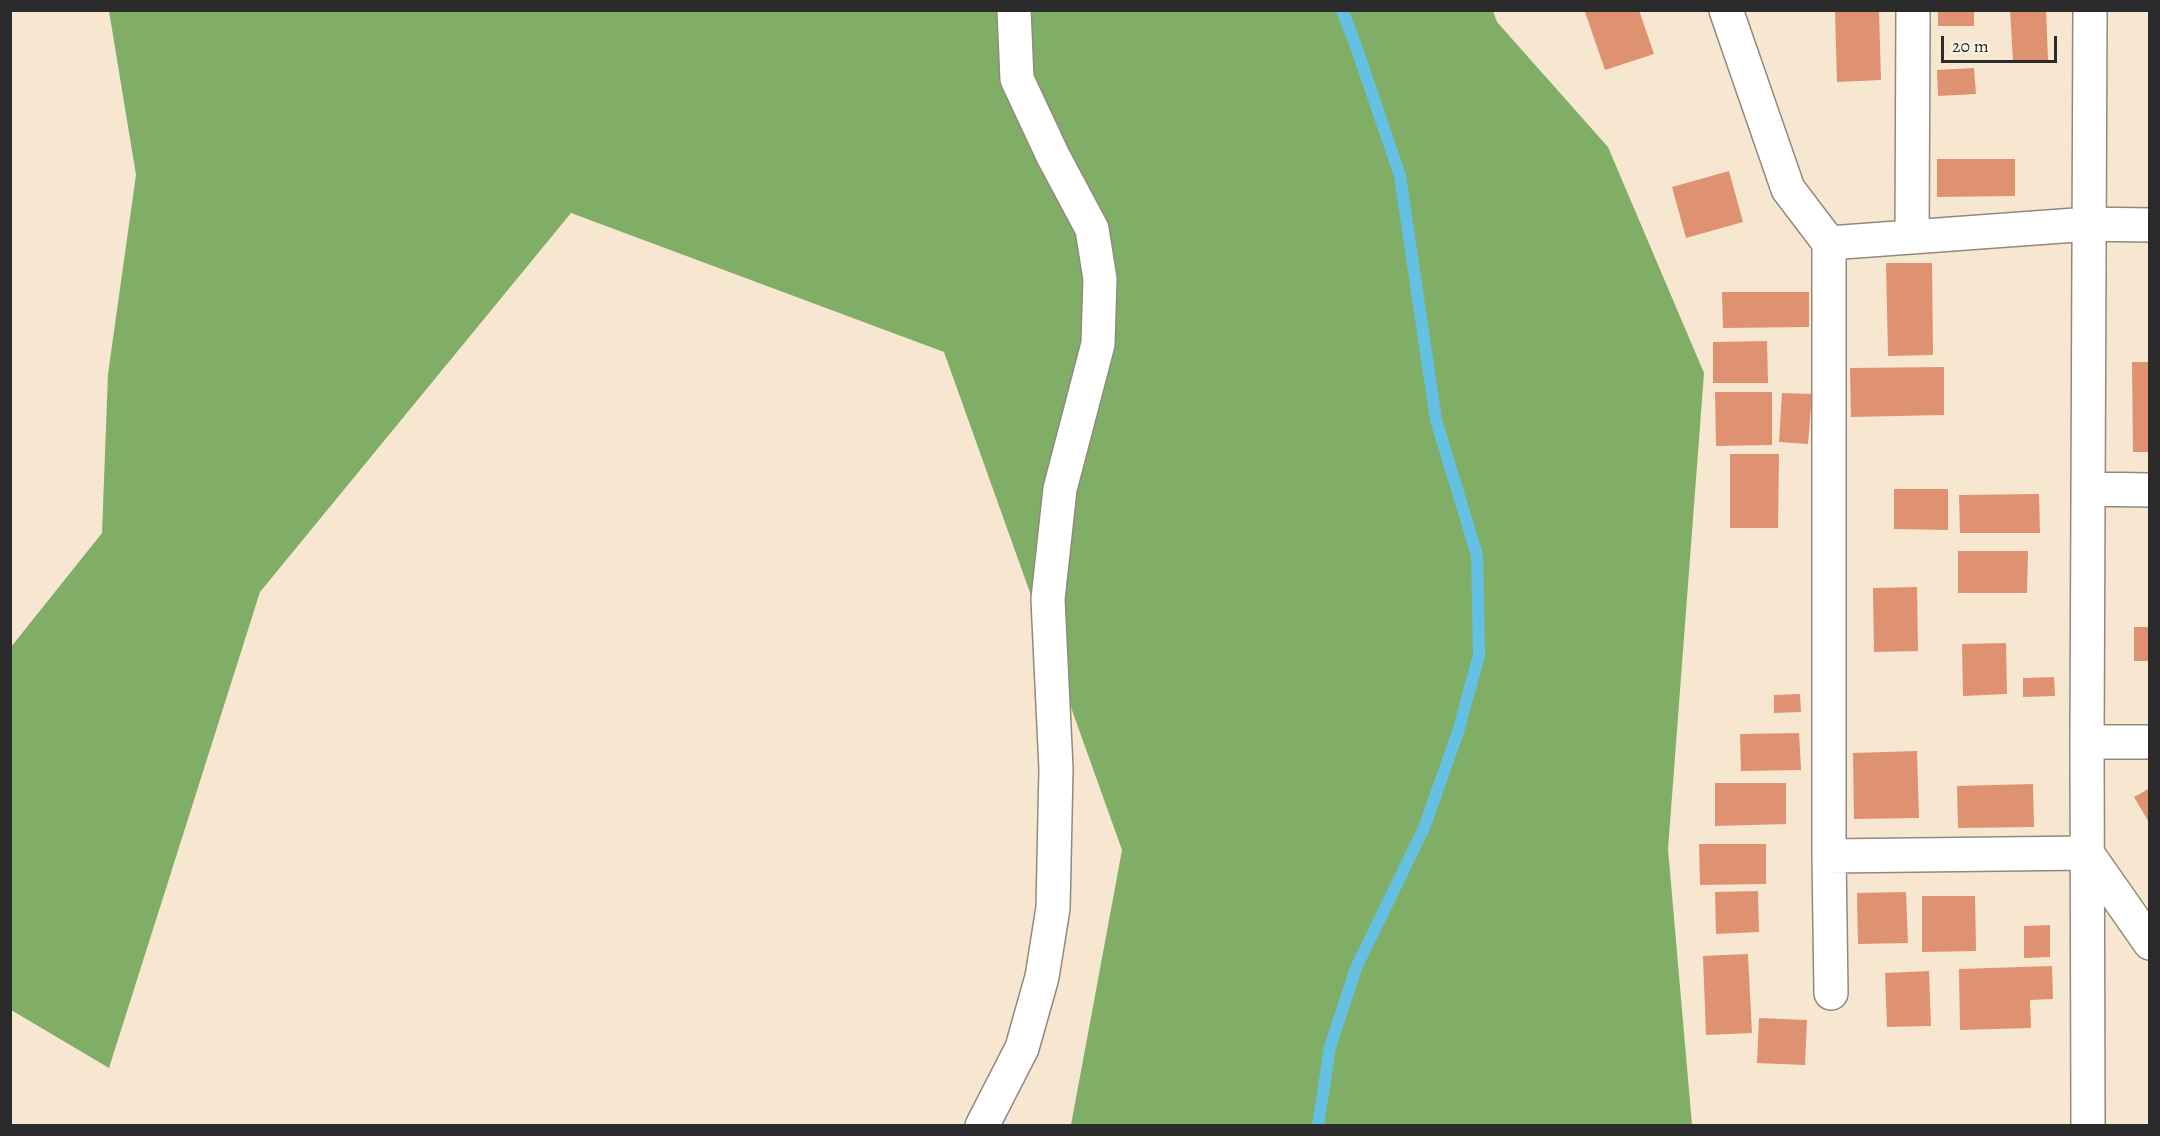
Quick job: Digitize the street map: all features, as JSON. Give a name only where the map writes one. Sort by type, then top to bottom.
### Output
[{"type":"street","points":[[982,1125],[1022,1048],[1041,977],[1053,908],[1056,769],[1048,599],[1060,489],[1098,344],[1100,279],[1092,229],[1053,156],[1017,79],[1014,10]]},
{"type":"street","points":[[1726,10],[1788,189],[1829,243],[1831,993]]},
{"type":"street","points":[[1912,237],[1913,10]]},
{"type":"street","points":[[2088,1125],[2090,10]]},
{"type":"street","points":[[1829,243],[2089,224],[2150,225]]},
{"type":"street","points":[[2088,489],[2150,490]]},
{"type":"street","points":[[2087,742],[2150,742]]},
{"type":"street","points":[[1829,856],[2087,854]]},
{"type":"street","points":[[2087,854],[2150,943]]},
{"type":"green space","points":[[109,11],[1493,11],[1497,22],[1608,147],[1704,373],[1668,849],[1692,1125],[1071,1125],[1122,850],[944,352],[571,213],[260,592],[109,1068],[11,1010],[11,647],[102,533],[108,374],[136,175]]},
{"type":"building","points":[[1639,10],[1654,54],[1605,70],[1585,12]]},
{"type":"building","points":[[1938,10],[1974,10],[1974,26],[1938,26]]},
{"type":"building","points":[[2010,10],[2046,10],[2048,60],[2013,62]]},
{"type":"building","points":[[1879,11],[1881,80],[1837,82],[1835,12]]},
{"type":"building","points":[[1974,68],[1976,94],[1938,96],[1937,70]]},
{"type":"building","points":[[1937,159],[2015,159],[2015,196],[1937,197]]},
{"type":"building","points":[[1729,171],[1743,222],[1686,238],[1672,187]]},
{"type":"building","points":[[1886,263],[1932,263],[1933,355],[1888,356]]},
{"type":"building","points":[[1722,292],[1809,292],[1809,327],[1723,328]]},
{"type":"building","points":[[1767,341],[1768,383],[1713,383],[1713,342]]},
{"type":"building","points":[[2132,362],[2150,362],[2150,452],[2133,452]]},
{"type":"building","points":[[1944,367],[1944,415],[1851,417],[1850,368]]},
{"type":"building","points":[[1715,392],[1772,392],[1772,445],[1716,446]]},
{"type":"building","points":[[1782,393],[1812,394],[1808,444],[1779,442]]},
{"type":"building","points":[[1730,454],[1779,454],[1778,528],[1730,528]]},
{"type":"building","points":[[1894,489],[1948,489],[1948,530],[1894,529]]},
{"type":"building","points":[[2039,494],[2040,533],[1960,533],[1959,495]]},
{"type":"building","points":[[1958,551],[2028,551],[2027,593],[1958,593]]},
{"type":"building","points":[[1917,587],[1918,651],[1874,652],[1873,588]]},
{"type":"building","points":[[2134,627],[2150,627],[2150,661],[2134,661]]},
{"type":"building","points":[[2006,643],[2007,694],[1963,696],[1962,644]]},
{"type":"building","points":[[2054,677],[2055,696],[2023,697],[2023,678]]},
{"type":"building","points":[[1800,694],[1801,712],[1774,713],[1774,695]]},
{"type":"building","points":[[1799,733],[1801,770],[1741,771],[1740,734]]},
{"type":"building","points":[[1917,751],[1919,818],[1854,819],[1853,753]]},
{"type":"building","points":[[1715,783],[1786,783],[1786,824],[1715,826]]},
{"type":"building","points":[[2033,784],[2034,827],[1958,828],[1957,786]]},
{"type":"building","points":[[2150,788],[2150,824],[2134,797]]},
{"type":"building","points":[[1699,844],[1766,844],[1766,884],[1700,885]]},
{"type":"building","points":[[1758,891],[1759,932],[1716,934],[1715,892]]},
{"type":"building","points":[[1906,892],[1908,943],[1858,944],[1857,893]]},
{"type":"building","points":[[1922,896],[1975,896],[1976,951],[1922,952]]},
{"type":"building","points":[[2050,925],[2050,957],[2024,958],[2024,926]]},
{"type":"building","points":[[1748,954],[1752,1033],[1706,1035],[1703,956]]},
{"type":"building","points":[[2052,966],[2053,999],[2030,1000],[2031,1028],[1960,1030],[1959,969]]},
{"type":"building","points":[[1929,971],[1931,1026],[1887,1027],[1885,973]]},
{"type":"building","points":[[1759,1018],[1807,1020],[1805,1065],[1757,1063]]},
{"type":"waterway","points":[[1318,1126],[1330,1047],[1356,968],[1424,828],[1458,732],[1479,655],[1477,555],[1436,420],[1400,176],[1342,10]]}]
